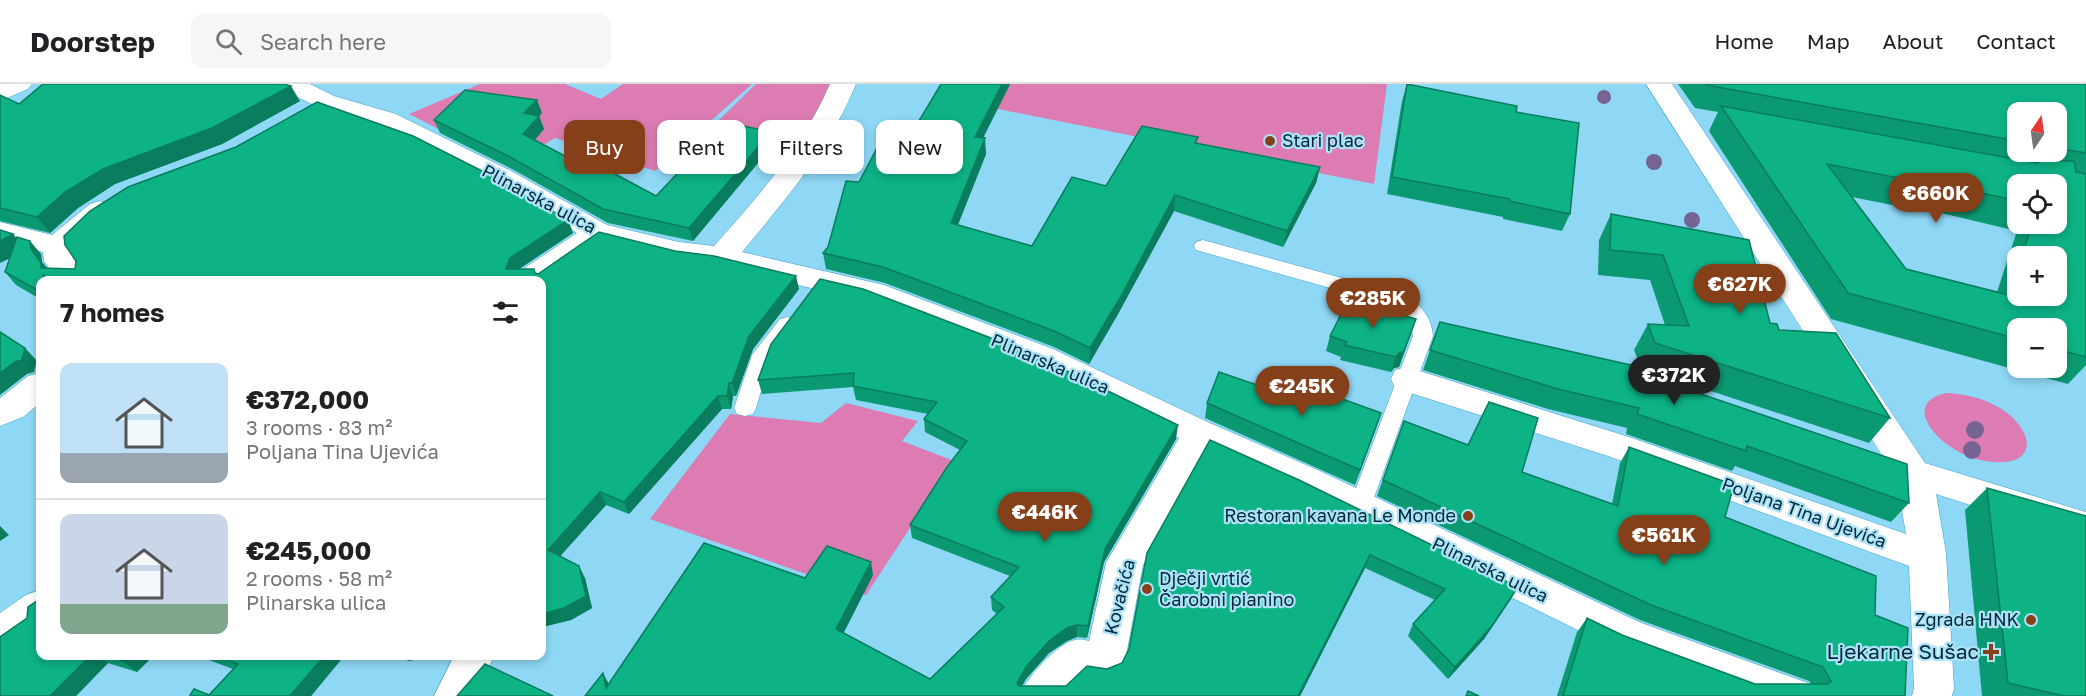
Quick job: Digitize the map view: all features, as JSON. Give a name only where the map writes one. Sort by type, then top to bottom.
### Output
[{"type":"street","points":[[0,93],[19,84]]},
{"type":"street","name":"Plinarska ulica","points":[[290,84],[325,101],[387,120],[503,178],[598,232],[679,252],[721,257],[808,296],[873,292],[1042,357],[1626,635],[1794,696]]},
{"type":"street","points":[[721,257],[812,145],[834,111],[843,84]]},
{"type":"street","points":[[1659,84],[1913,474],[1920,501],[1927,558],[1934,688],[1932,696]]},
{"type":"street","points":[[294,118],[325,101]]},
{"type":"street","points":[[1680,115],[1714,122]]},
{"type":"street","points":[[57,246],[89,216],[117,198]]},
{"type":"street","points":[[0,231],[57,246]]},
{"type":"street","points":[[534,276],[598,232]]},
{"type":"street","points":[[57,246],[59,261],[70,276]]},
{"type":"street","name":"Poljana Tina Ujevića","points":[[1407,379],[1620,447],[1927,558]]},
{"type":"street","points":[[0,413],[11,408],[36,389]]},
{"type":"street","name":"Kovačića","points":[[1039,696],[1077,657],[1105,661],[1125,563],[1200,433]]},
{"type":"street","points":[[1870,459],[2086,527]]},
{"type":"street","points":[[0,635],[36,609]]},
{"type":"street","points":[[454,696],[472,660]]},
{"type":"lane","points":[[1203,246],[1401,301],[1417,313],[1423,324],[1422,336],[1360,507]]},
{"type":"lane","points":[[745,408],[762,355],[808,296]]},
{"type":"shaded area","points":[[480,84],[565,84],[601,99],[623,84],[752,84],[712,120],[657,120],[657,169],[655,171],[645,168],[645,120],[564,120],[564,141],[555,138],[510,165],[409,114]]},
{"type":"shaded area","points":[[756,84],[831,84],[836,93],[816,120],[758,120],[758,130],[746,127],[746,120],[719,120]]},
{"type":"shaded area","name":"Stari plac","points":[[956,84],[1387,84],[1374,184],[948,99]]},
{"type":"shaded area","points":[[1946,393],[1977,398],[2006,412],[2022,429],[2026,438],[2027,446],[2024,453],[2008,462],[1994,462],[1966,455],[1943,441],[1929,426],[1925,410],[1927,403],[1934,397]]},
{"type":"shaded area","points":[[846,403],[918,421],[902,441],[954,461],[866,595],[650,519],[730,414],[821,423]]},
{"type":"building","points":[[43,84],[284,84],[291,86],[212,128],[103,169],[65,192],[37,217],[0,208],[0,95],[19,104]]},
{"type":"building","points":[[941,84],[1002,84],[975,137],[985,138],[951,223],[1032,246],[1072,177],[1106,186],[1142,126],[1198,137],[1195,143],[1320,167],[1287,231],[1175,195],[1120,298],[1090,348],[1054,331],[883,267],[823,253],[828,247],[846,181],[859,182],[876,150],[876,174],[963,174],[963,120],[920,120]]},
{"type":"building","points":[[1407,84],[1517,106],[1516,112],[1579,123],[1570,214],[1509,201],[1510,199],[1392,177]]},
{"type":"building","points":[[2086,84],[2086,153],[2067,150],[2067,102],[2007,102],[2007,139],[1706,85]]},
{"type":"building","points":[[465,90],[537,100],[524,113],[539,116],[523,134],[564,155],[564,174],[615,174],[656,196],[677,174],[735,174],[689,228],[603,209],[508,156],[434,120]]},
{"type":"building","points":[[317,102],[413,136],[486,173],[568,220],[510,258],[506,269],[534,269],[538,274],[599,232],[675,251],[714,256],[796,276],[749,336],[732,383],[729,383],[727,396],[718,396],[624,502],[600,492],[548,550],[579,566],[586,596],[564,608],[546,613],[546,276],[43,275],[36,276],[36,289],[5,272],[17,237],[30,241],[31,249],[41,263],[41,268],[75,269],[76,261],[65,245],[64,236],[90,211],[128,187],[236,147]]},
{"type":"building","points":[[1721,106],[2007,158],[2007,162],[2074,161],[2076,172],[2086,174],[2086,357],[2067,352],[2067,318],[2007,318],[2007,336],[1848,293]],"holes":[[[1827,164],[1914,181],[1913,178],[2007,199],[2007,174],[2067,174],[2067,234],[2029,234],[2025,246],[2067,246],[2067,306],[2007,306],[2007,294],[1906,269]]]},
{"type":"building","points":[[746,126],[758,129],[758,147],[746,161]]},
{"type":"building","points":[[1611,214],[1749,240],[1770,323],[1777,324],[1779,330],[1836,333],[1890,418],[1655,343],[1648,324],[1689,326],[1663,255],[1610,250]]},
{"type":"building","points":[[0,230],[13,234],[0,241]]},
{"type":"building","points":[[820,279],[863,289],[1030,353],[1178,425],[1105,549],[1088,626],[1077,625],[1067,628],[1049,641],[1026,667],[1017,683],[1019,686],[1066,686],[1087,666],[1107,669],[1122,663],[1129,649],[1147,553],[1210,440],[1299,480],[1518,587],[1491,627],[1455,667],[1413,624],[1445,589],[1370,555],[1298,696],[585,696],[603,673],[606,688],[704,543],[805,578],[827,546],[871,562],[836,629],[930,679],[1004,607],[991,597],[1019,567],[910,525],[947,467],[967,441],[924,419],[937,402],[853,386],[854,373],[758,380],[771,344]]},
{"type":"building","points":[[1349,299],[1416,319],[1404,351],[1396,357],[1344,345],[1347,342],[1330,336]]},
{"type":"building","points":[[1440,322],[1635,366],[1639,373],[1907,464],[1909,503],[1747,446],[1746,451],[1637,414],[1639,408],[1558,389],[1430,350]]},
{"type":"building","points":[[0,332],[25,348],[22,360],[15,362],[0,373]]},
{"type":"building","points":[[1219,372],[1295,398],[1307,386],[1381,413],[1360,470],[1207,403]]},
{"type":"building","points":[[1489,402],[1538,418],[1522,472],[1618,506],[1629,447],[1734,485],[1725,517],[1876,576],[1875,615],[1908,628],[1905,696],[1563,696],[1587,618],[1622,635],[1755,684],[1828,684],[1831,681],[1823,667],[1651,605],[1383,480],[1404,421],[1468,445]]},
{"type":"building","name":"Zgrada HNK","points":[[1987,488],[2086,516],[2086,696],[2064,696],[2008,683]]},
{"type":"building","points":[[36,602],[36,660],[86,660],[50,696],[0,696],[0,637],[27,618],[28,607]]},
{"type":"building","points":[[227,660],[321,660],[290,696],[190,696],[194,689],[209,695],[238,664]]},
{"type":"building","points":[[485,664],[553,696],[457,696]]},
{"type":"building","points":[[1468,691],[1479,696],[1466,696]]},
{"type":"place","name":"Stari plac","points":[[1270,141]]},
{"type":"place","name":"Restoran kavana Le Monde","points":[[1468,516]]},
{"type":"place","name":"Dječji vrtić Čarobni pianino","points":[[1147,589]]},
{"type":"place","name":"Zgrada HNK","points":[[2031,620]]},
{"type":"place","name":"Ljekarne Sušac","points":[[1991,652]]}]
